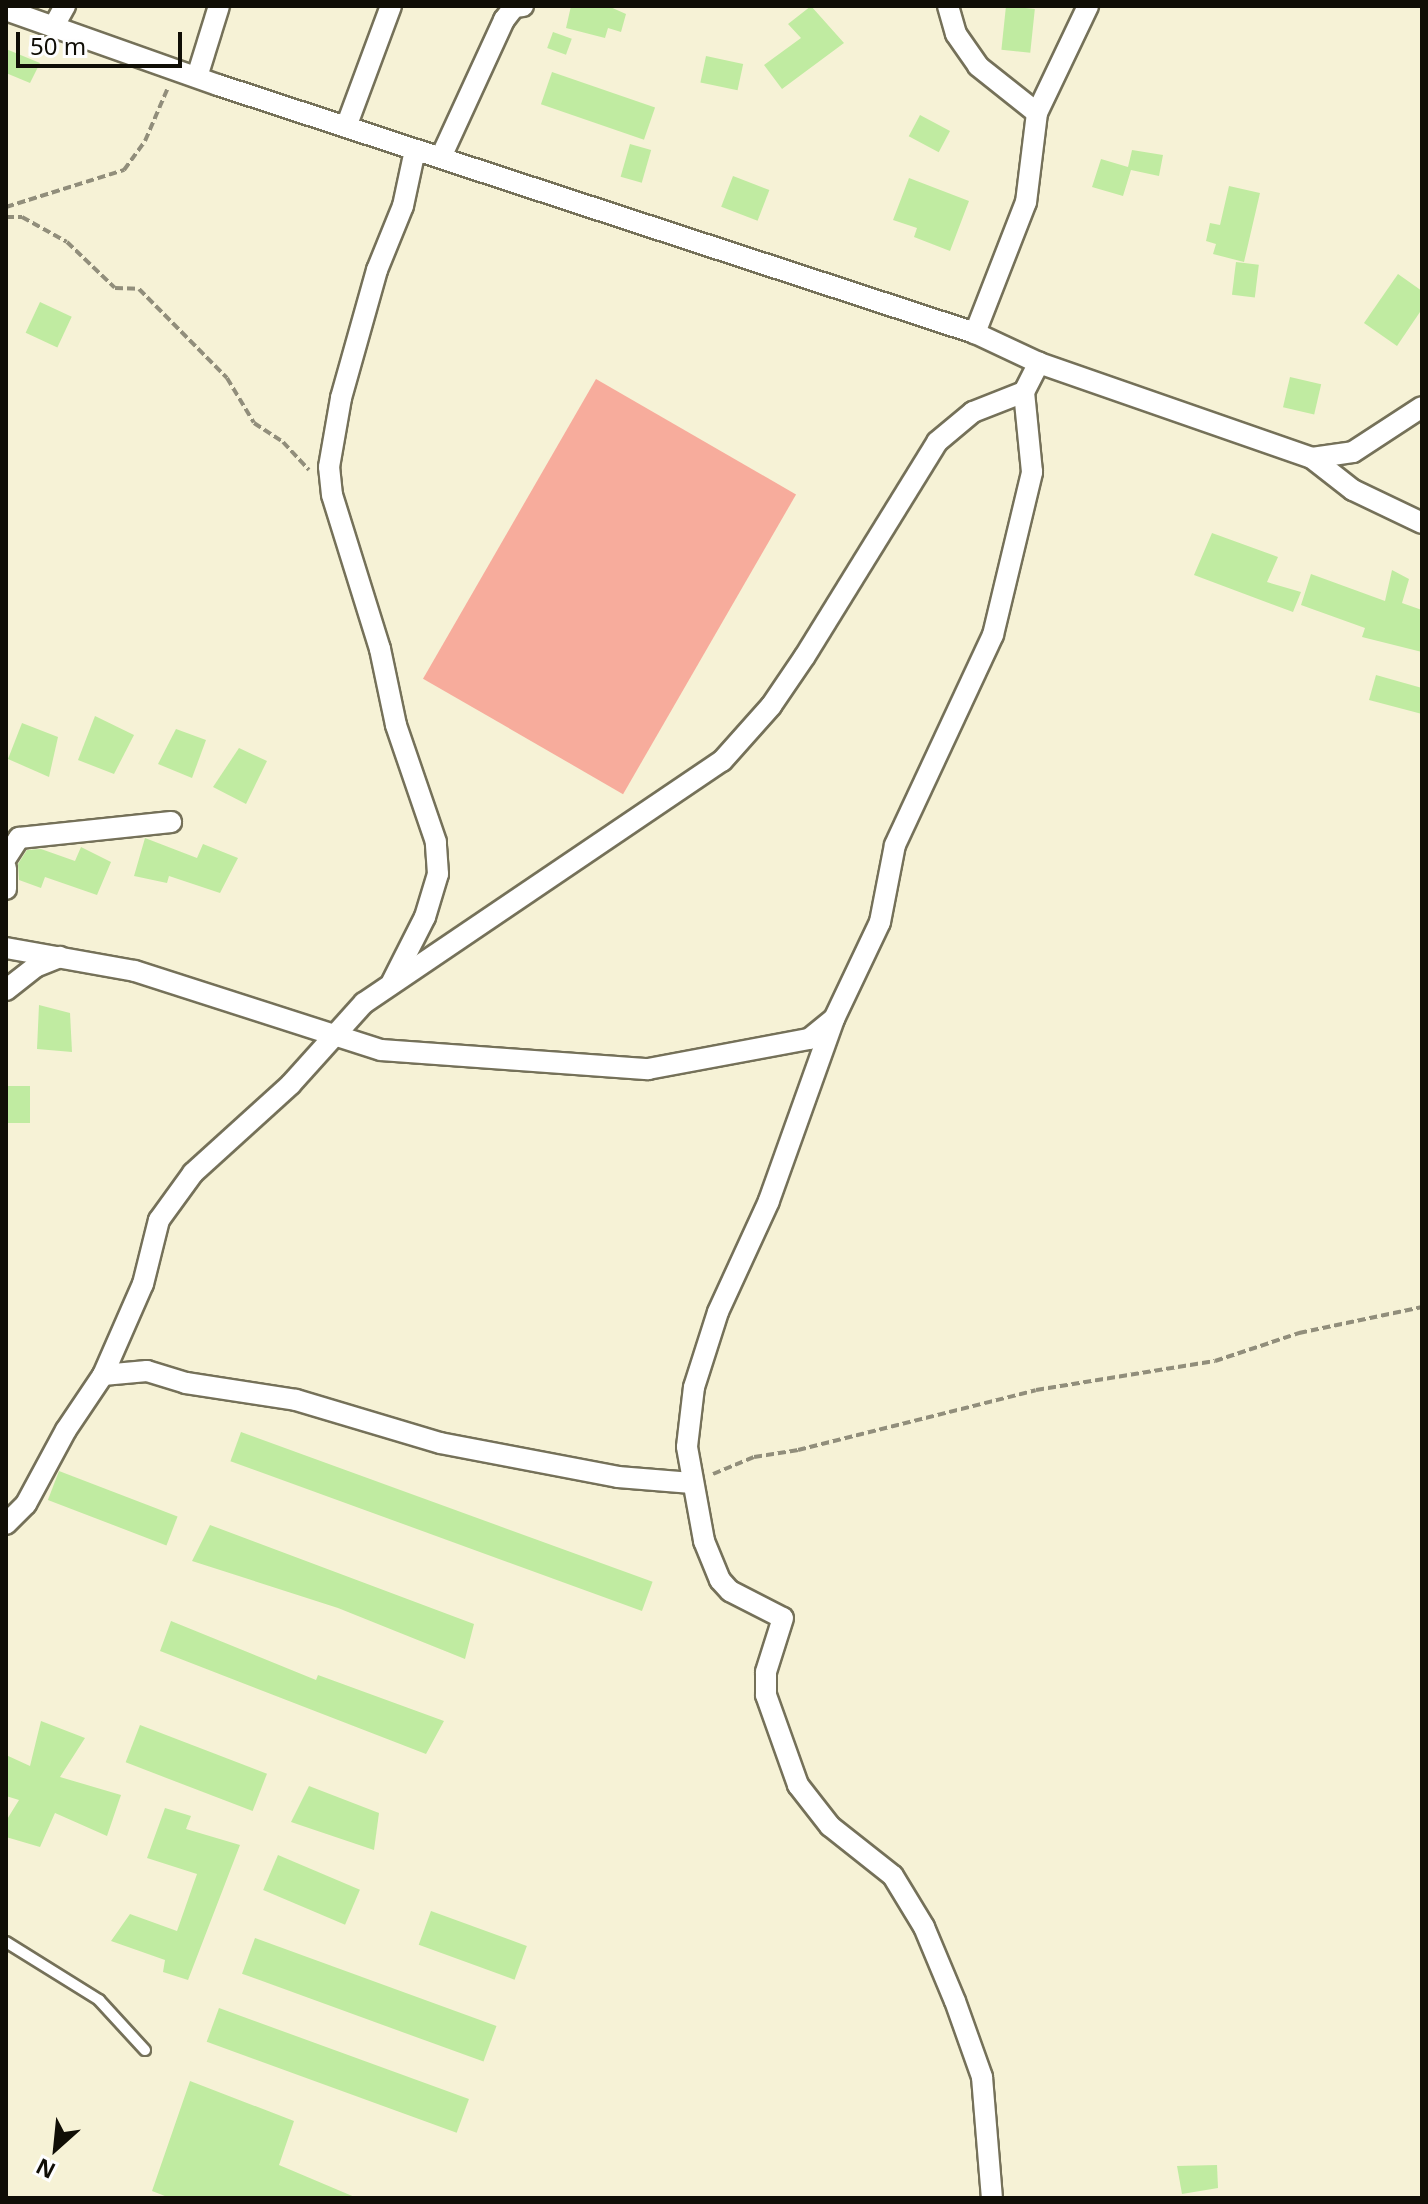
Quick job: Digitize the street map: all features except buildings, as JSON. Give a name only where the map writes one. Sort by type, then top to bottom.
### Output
[{"type":"street","points":[[197,77],[219,6]]},
{"type":"street","points":[[346,127],[391,6]]},
{"type":"street","points":[[441,157],[504,20],[514,7],[523,6]]},
{"type":"street","points":[[948,6],[956,34],[978,66],[1037,113]]},
{"type":"street","points":[[975,333],[1026,202],[1037,113],[1088,6]]},
{"type":"street","points":[[6,10],[60,15],[197,77],[975,333],[1039,363],[1312,458],[1353,490],[1422,523]]},
{"type":"street","points":[[392,982],[429,904],[438,874],[436,842],[396,725],[380,649],[332,495],[329,467],[341,398],[377,270],[403,206],[415,150]]},
{"type":"street","points":[[992,2198],[982,2077],[939,1961],[893,1876],[830,1826],[798,1785],[766,1695],[766,1672],[783,1618],[730,1591],[720,1580],[704,1541],[687,1447],[694,1387],[718,1312],[769,1201],[834,1019],[880,922],[895,845],[993,635],[1032,472],[1024,392],[1039,363]]},
{"type":"street","points":[[6,1524],[26,1504],[66,1430],[103,1375],[143,1284],[159,1220],[193,1173],[335,1037],[364,1003],[392,982],[482,928],[722,761],[771,706],[805,656],[937,442],[973,412],[1024,392]]},
{"type":"street","points":[[1312,458],[1353,452],[1422,407]]},
{"type":"street","points":[[6,858],[19,838],[171,822]]},
{"type":"street","points":[[6,868],[6,889]]},
{"type":"street","points":[[6,948],[60,957],[199,989],[381,1050],[648,1069],[793,1044],[834,1019]]},
{"type":"street","points":[[6,990],[35,967],[60,957]]},
{"type":"street","points":[[103,1375],[147,1371],[296,1400],[388,1431],[476,1451],[618,1477],[692,1483]]},
{"type":"lane","points":[[6,1942],[99,2000],[145,2050]]},
{"type":"path","points":[[6,207],[124,170],[145,141],[177,69]]},
{"type":"path","points":[[6,217],[22,217],[67,242],[115,288],[139,289],[227,378],[254,423],[283,442],[332,495]]},
{"type":"path","points":[[692,1483],[754,1457],[1036,1390],[1215,1361],[1299,1333],[1422,1307]]},
{"type":"shaded area","points":[[596,379],[796,494],[623,794],[423,679]]}]
